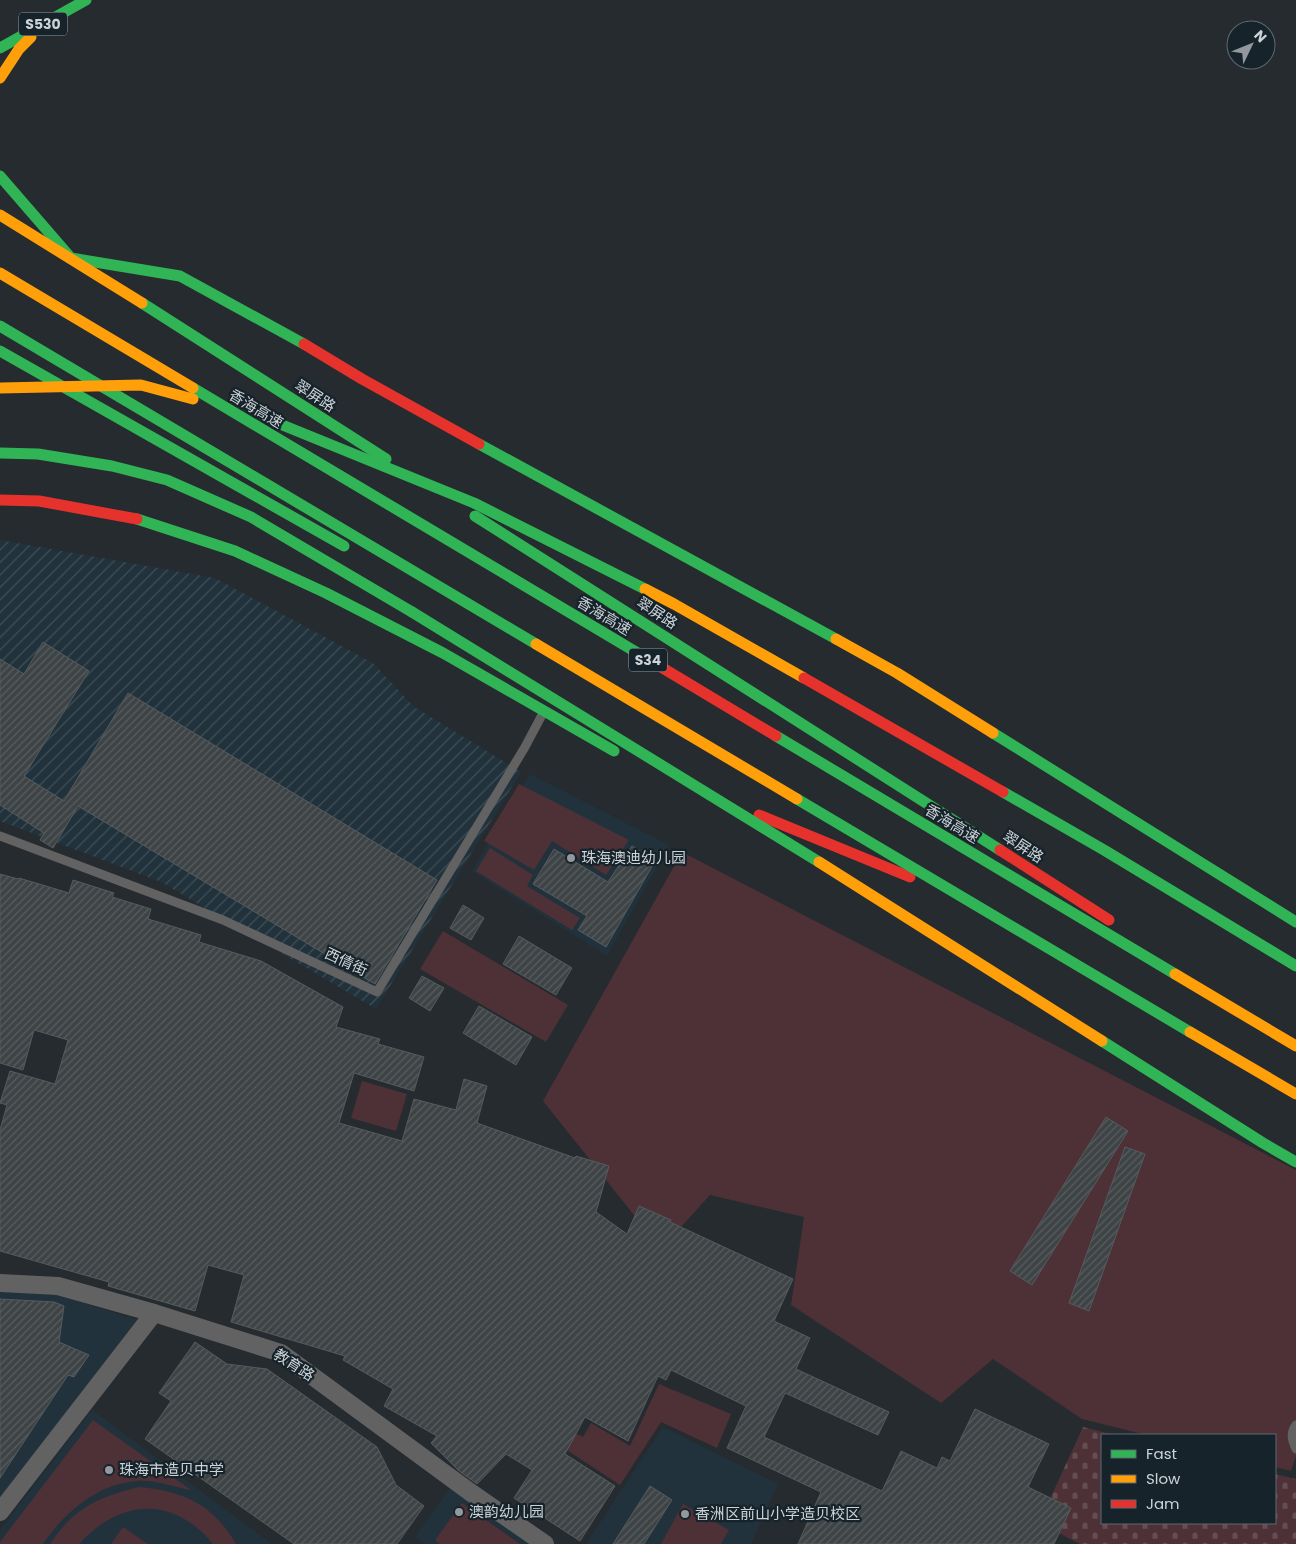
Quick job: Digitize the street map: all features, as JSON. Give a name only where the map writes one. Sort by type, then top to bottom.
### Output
[{"type":"main road","name":"S530","points":[[0,48],[86,0]]},
{"type":"main road","points":[[0,78],[19,49],[44,24]]},
{"type":"main road","points":[[0,176],[71,258],[180,276],[284,332],[362,379],[897,673],[1296,922]]},
{"type":"main road","name":"翠屏路","points":[[0,215],[71,258],[1120,926]]},
{"type":"main road","name":"香海高速","points":[[0,273],[1296,1046]]},
{"type":"main road","points":[[0,326],[1296,1094]]},
{"type":"main road","points":[[0,351],[352,550]]},
{"type":"main road","points":[[0,388],[141,385],[260,416],[474,503],[674,604],[1104,850],[1296,966]]},
{"type":"main road","points":[[0,453],[38,454],[112,466],[167,480],[251,517],[412,612],[882,901],[1263,1143],[1296,1162]]},
{"type":"main road","points":[[0,500],[39,501],[138,519],[235,550],[326,593],[443,653],[620,755]]},
{"type":"main road","points":[[473,620],[1296,1101]]},
{"type":"main road","points":[[646,769],[919,880]]},
{"type":"main road","points":[[1153,948],[1296,1039]]},
{"type":"street","name":"教育路","points":[[0,1283],[58,1286],[154,1313],[281,1353],[470,1492],[545,1544]]},
{"type":"street","points":[[0,1512],[154,1313]]},
{"type":"lane","name":"西倩街","points":[[0,836],[223,920],[377,992],[525,747],[544,711]]},
{"type":"lane","points":[[1296,1424],[1291,1438],[1296,1448]]},
{"type":"shaded area","points":[[0,540],[215,578],[373,663],[413,706],[521,772],[376,1009],[161,882],[0,821]]},
{"type":"shaded area","name":"珠海澳迪幼儿园","points":[[530,774],[669,845],[607,956],[472,871]]},
{"type":"shaded area","points":[[0,1292],[55,1294],[137,1320],[0,1498]]},
{"type":"shaded area","name":"珠海市造贝中学","points":[[92,1410],[272,1544],[0,1544],[0,1530]]},
{"type":"shaded area","name":"香洲区前山小学造贝校区","points":[[663,1427],[778,1484],[751,1544],[586,1544]]},
{"type":"shaded area","name":"澳韵幼儿园","points":[[450,1488],[531,1544],[425,1544],[415,1537]]},
{"type":"green space","points":[[519,784],[629,840],[606,875],[552,841],[534,870],[484,841]]},
{"type":"green space","points":[[490,848],[533,875],[527,886],[580,918],[572,930],[476,871]]},
{"type":"green space","points":[[682,852],[1296,1170],[1296,1456],[1291,1471],[1276,1467],[1276,1434],[1143,1434],[1082,1419],[993,1359],[941,1403],[791,1305],[804,1217],[710,1195],[661,1249],[543,1101]]},
{"type":"green space","points":[[443,931],[568,1005],[546,1042],[420,969]]},
{"type":"green space","points":[[362,1081],[407,1094],[396,1131],[351,1118]]},
{"type":"green space","points":[[659,1384],[731,1414],[717,1448],[661,1422],[620,1485],[547,1437],[554,1422],[583,1437],[591,1423],[630,1446]]},
{"type":"green space","points":[[93,1420],[191,1490],[150,1481],[122,1483],[95,1494],[83,1502],[61,1521],[43,1544],[0,1544],[0,1542]]},
{"type":"green space","points":[[1083,1427],[1111,1434],[1101,1434],[1101,1524],[1276,1524],[1276,1474],[1296,1479],[1296,1544],[1080,1544],[1039,1523]]},
{"type":"green space","points":[[139,1487],[183,1496],[207,1509],[227,1530],[236,1544],[213,1544],[197,1528],[181,1517],[164,1511],[146,1509],[129,1511],[112,1518],[95,1529],[79,1544],[50,1544],[68,1521],[88,1506],[111,1495]]},
{"type":"green space","points":[[462,1503],[520,1544],[440,1544],[435,1540]]},
{"type":"green space","points":[[683,1504],[729,1530],[721,1544],[661,1544]]},
{"type":"green space","points":[[123,1527],[148,1544],[111,1544]]},
{"type":"building","points":[[43,642],[89,671],[24,776],[64,801],[128,693],[437,880],[375,984],[78,806],[53,848],[40,840],[44,833],[0,805],[0,659],[24,674]]},
{"type":"building","points":[[632,846],[655,861],[606,947],[578,930],[587,916],[533,884],[554,849],[608,882]]},
{"type":"building","points":[[0,874],[69,893],[73,880],[114,893],[112,897],[151,909],[148,919],[201,935],[199,942],[261,961],[343,1007],[336,1027],[380,1039],[378,1044],[424,1057],[414,1091],[354,1073],[339,1123],[402,1141],[414,1099],[456,1110],[464,1079],[487,1086],[477,1123],[575,1158],[576,1156],[609,1166],[596,1212],[627,1234],[639,1206],[793,1279],[774,1321],[810,1338],[796,1369],[889,1412],[878,1435],[785,1393],[764,1437],[882,1491],[901,1451],[937,1468],[942,1457],[950,1461],[975,1409],[1049,1444],[1028,1487],[1071,1508],[1054,1544],[798,1544],[821,1492],[727,1448],[746,1406],[671,1370],[666,1380],[658,1376],[628,1441],[585,1417],[565,1454],[615,1486],[580,1541],[514,1498],[532,1470],[506,1454],[477,1484],[459,1471],[431,1443],[437,1436],[384,1406],[393,1389],[343,1360],[345,1356],[231,1322],[244,1275],[208,1265],[195,1311],[108,1286],[109,1282],[0,1251],[0,1130],[7,1105],[0,1103],[10,1071],[55,1084],[68,1040],[34,1030],[23,1070],[0,1063]]},
{"type":"building","points":[[463,905],[484,918],[471,940],[450,928]]},
{"type":"building","points":[[519,936],[572,968],[556,995],[503,964]]},
{"type":"building","points":[[422,976],[444,988],[430,1011],[409,998]]},
{"type":"building","points":[[479,1006],[532,1037],[516,1065],[463,1033]]},
{"type":"building","points":[[1106,1117],[1128,1131],[1032,1285],[1010,1271]]},
{"type":"building","points":[[1125,1147],[1145,1154],[1089,1311],[1069,1303]]},
{"type":"building","points":[[0,1299],[54,1302],[64,1306],[59,1342],[89,1355],[74,1377],[68,1375],[0,1478]]},
{"type":"building","points":[[195,1342],[227,1364],[267,1369],[377,1447],[396,1485],[424,1506],[397,1544],[294,1544],[145,1439],[171,1401],[159,1393]]},
{"type":"building","points":[[650,1486],[672,1500],[644,1544],[613,1544]]},
{"type":"traffic: fast","points":[[0,48],[86,0]]},
{"type":"traffic: fast","points":[[0,176],[71,258],[180,276],[304,344]]},
{"type":"traffic: fast","points":[[142,303],[386,459]]},
{"type":"traffic: fast","points":[[0,326],[536,644]]},
{"type":"traffic: fast","points":[[0,351],[344,546]]},
{"type":"traffic: fast","points":[[193,388],[641,655]]},
{"type":"traffic: fast","points":[[275,422],[474,503],[645,589]]},
{"type":"traffic: fast","points":[[479,444],[836,639]]},
{"type":"traffic: fast","points":[[0,453],[38,454],[112,466],[167,480],[251,517],[412,612]]},
{"type":"traffic: fast","points":[[475,516],[1000,850]]},
{"type":"traffic: fast","points":[[137,519],[235,551],[326,593],[443,653],[614,751]]},
{"type":"traffic: fast","points":[[412,612],[819,862]]},
{"type":"traffic: fast","points":[[993,733],[1296,922]]},
{"type":"traffic: fast","points":[[776,736],[1175,974]]},
{"type":"traffic: fast","points":[[1003,792],[1104,850],[1296,966]]},
{"type":"traffic: fast","points":[[797,799],[1190,1032]]},
{"type":"traffic: fast","points":[[1102,1041],[1296,1162]]},
{"type":"traffic: slow","points":[[0,78],[19,49],[31,37]]},
{"type":"traffic: slow","points":[[0,215],[142,303]]},
{"type":"traffic: slow","points":[[0,273],[193,388]]},
{"type":"traffic: slow","points":[[0,388],[141,385],[193,399]]},
{"type":"traffic: slow","points":[[645,589],[804,678]]},
{"type":"traffic: slow","points":[[836,639],[897,673],[993,733]]},
{"type":"traffic: slow","points":[[536,644],[797,799]]},
{"type":"traffic: slow","points":[[819,862],[1102,1041]]},
{"type":"traffic: slow","points":[[1175,974],[1296,1046]]},
{"type":"traffic: slow","points":[[1190,1032],[1296,1094]]},
{"type":"traffic: jam","points":[[304,344],[362,379],[479,444]]},
{"type":"traffic: jam","points":[[0,500],[39,501],[137,519]]},
{"type":"traffic: jam","points":[[641,655],[776,736]]},
{"type":"traffic: jam","points":[[804,678],[1003,792]]},
{"type":"traffic: jam","points":[[759,815],[910,877]]},
{"type":"traffic: jam","points":[[1000,850],[1109,920]]},
{"type":"place","name":"珠海澳迪幼儿园","points":[[571,858]]},
{"type":"place","name":"珠海市造贝中学","points":[[109,1470]]},
{"type":"place","name":"澳韵幼儿园","points":[[459,1512]]},
{"type":"place","name":"香洲区前山小学造贝校区","points":[[685,1514]]}]
